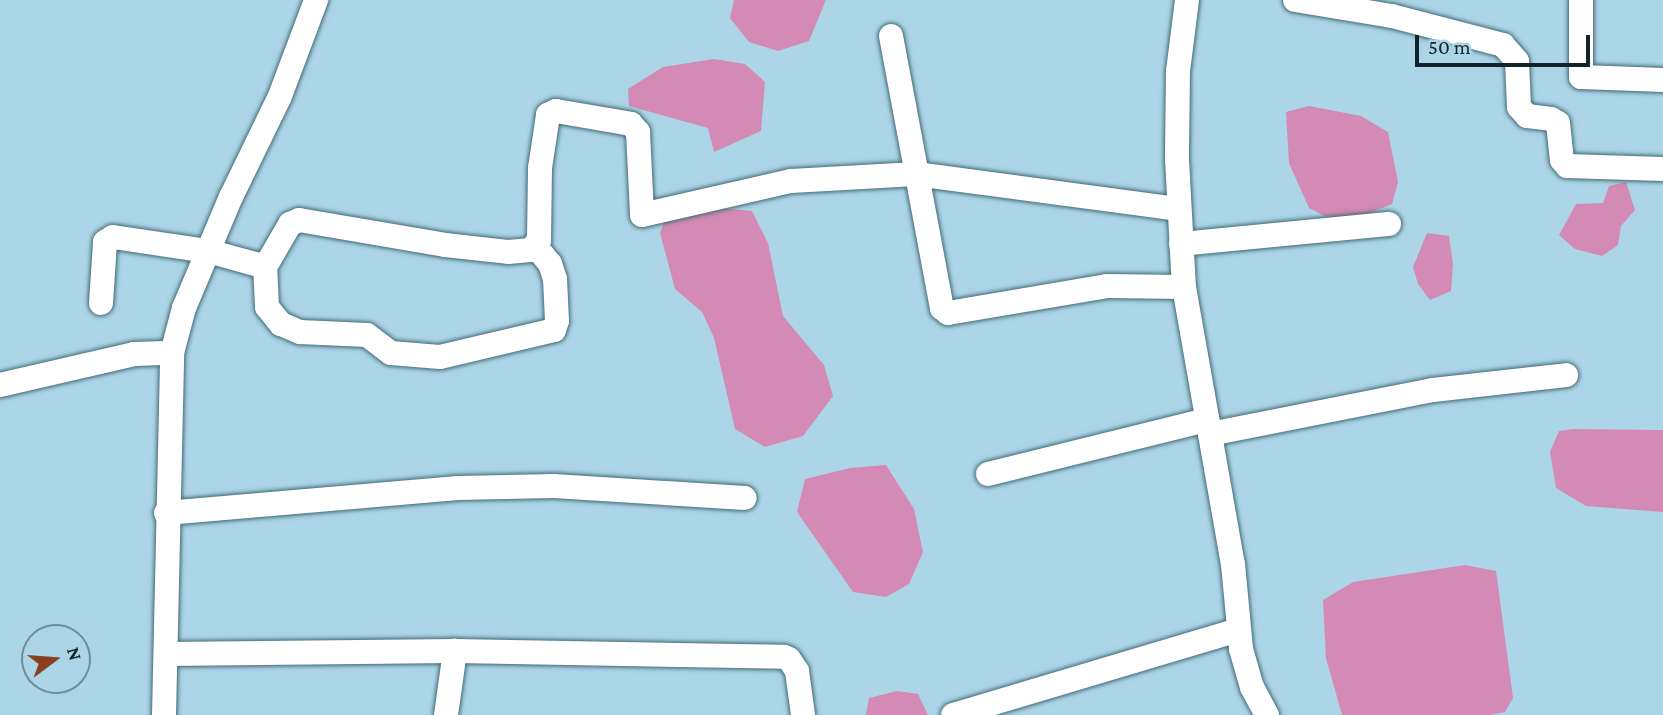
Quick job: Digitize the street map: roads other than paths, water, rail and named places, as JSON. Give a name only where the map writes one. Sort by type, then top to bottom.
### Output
[{"type":"street","points":[[164,715],[166,513],[172,353],[184,308],[280,96],[316,0]]},
{"type":"street","points":[[1187,0],[1178,71],[1179,209],[1184,287],[1233,564],[1238,630],[1246,671],[1267,715]]},
{"type":"street","points":[[1295,0],[1429,24],[1503,45],[1517,61],[1519,107],[1527,116],[1551,119],[1558,123],[1562,160],[1567,166],[1663,169]]},
{"type":"street","points":[[1581,0],[1581,77],[1663,80]]},
{"type":"street","points":[[891,36],[942,308],[948,313],[1107,286],[1184,287]]},
{"type":"street","points":[[536,247],[508,252],[445,245],[299,220],[290,224],[265,264],[267,307],[281,324],[300,332],[367,335],[391,353],[440,357],[554,330],[557,321],[555,279],[550,264],[536,247],[540,167],[548,115],[556,111],[631,124],[638,132],[642,215],[791,181],[916,174],[1179,209]]},
{"type":"street","points":[[1181,244],[1389,224]]},
{"type":"street","points":[[102,303],[105,242],[108,239],[208,251],[265,264]]},
{"type":"street","points":[[0,385],[134,354],[172,353]]},
{"type":"street","points":[[988,474],[1208,427],[1433,390],[1566,375]]},
{"type":"street","points":[[166,513],[433,490],[554,486],[745,498]]},
{"type":"street","points":[[953,715],[1238,630]]},
{"type":"street","points":[[166,654],[455,651],[784,657],[789,659],[797,671],[803,715]]},
{"type":"street","points":[[446,715],[455,651]]}]
